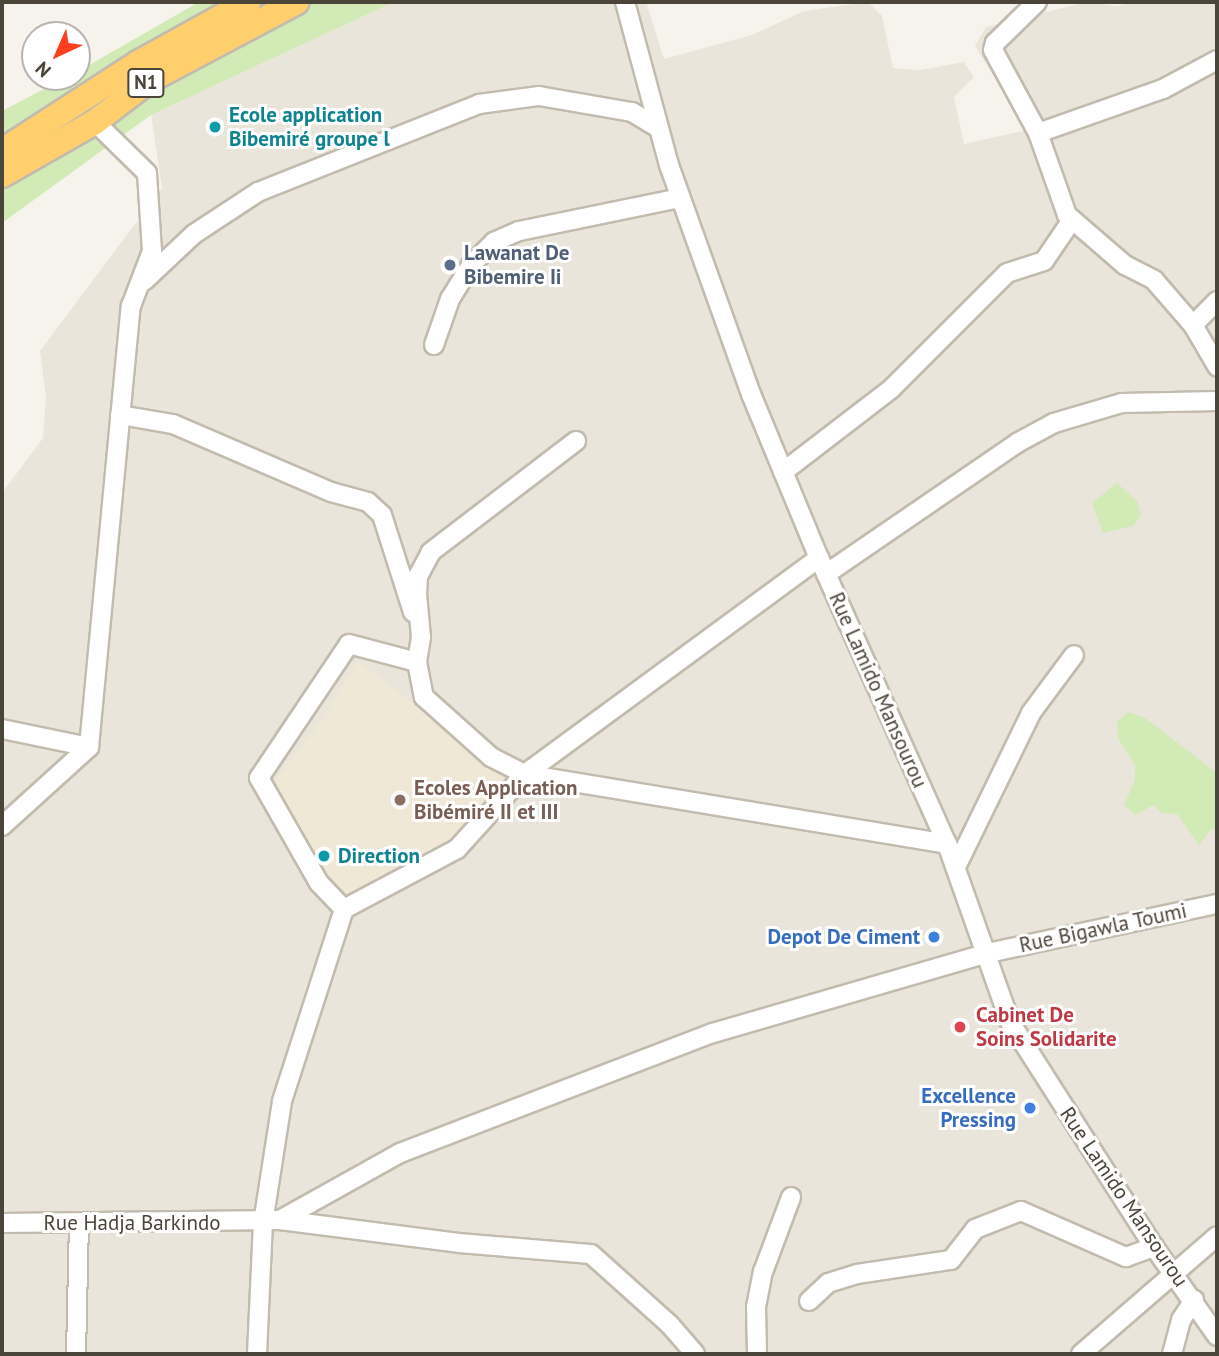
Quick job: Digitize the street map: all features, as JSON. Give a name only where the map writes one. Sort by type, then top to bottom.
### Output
[{"type":"highway","name":"N1","points":[[2,151],[138,63],[248,2]]},
{"type":"highway","name":"N1","points":[[2,175],[95,122],[150,80],[297,2]]},
{"type":"street","name":"Rue Lamido Mansourou","points":[[625,2],[680,198],[783,472],[822,566],[947,844],[988,953],[1010,1022],[1154,1247],[1177,1274],[1217,1336]]},
{"type":"street","points":[[1037,2],[993,46],[1038,133],[1072,220],[1125,265],[1154,281],[1193,325],[1217,366]]},
{"type":"street","points":[[1038,133],[1163,89],[1217,60]]},
{"type":"street","points":[[138,286],[194,234],[258,192],[479,104],[538,96],[632,112],[659,128]]},
{"type":"street","points":[[2,826],[89,747],[131,306],[152,251],[147,173],[95,122]]},
{"type":"street","points":[[434,345],[450,299],[471,265],[495,242],[519,231],[680,198]]},
{"type":"street","points":[[783,472],[891,389],[1007,273],[1044,261],[1072,220]]},
{"type":"street","points":[[1193,325],[1217,301]]},
{"type":"street","points":[[257,1354],[282,1101],[344,909],[457,849],[525,774],[822,566],[1017,443],[1054,423],[1122,402],[1217,401]]},
{"type":"street","points":[[120,415],[173,424],[331,492],[368,502],[382,516],[421,638]]},
{"type":"street","points":[[576,441],[431,552],[418,576],[421,638],[416,662],[424,696],[439,713],[491,757],[525,774],[947,844]]},
{"type":"street","points":[[344,909],[319,883],[259,778],[348,644],[416,662]]},
{"type":"street","points":[[956,867],[1031,713],[1074,655]]},
{"type":"street","points":[[2,729],[89,747]]},
{"type":"street","name":"Rue Bigawla Toumi","points":[[272,1221],[400,1153],[700,1038],[988,953],[1217,904]]},
{"type":"street","points":[[757,1354],[756,1307],[762,1272],[790,1197]]},
{"type":"street","points":[[809,1301],[828,1283],[857,1274],[951,1260],[975,1228],[1021,1210],[1126,1257],[1154,1247]]},
{"type":"street","name":"Rue Hadja Barkindo","points":[[2,1223],[272,1221],[459,1243],[591,1254],[670,1325],[695,1354]]},
{"type":"street","points":[[76,1354],[79,1223]]},
{"type":"street","points":[[1081,1354],[1177,1274],[1217,1236]]},
{"type":"street","points":[[1172,1354],[1181,1320],[1194,1300]]},
{"type":"shaded area","points":[[394,2],[646,2],[664,59],[752,35],[804,11],[868,2],[882,16],[893,68],[920,70],[964,62],[974,77],[954,97],[964,144],[1027,130],[975,46],[986,27],[1087,2],[1116,6],[1135,2],[1217,2],[1217,1354],[2,1354],[2,493],[43,438],[46,398],[40,351],[162,188],[151,115]]},
{"type":"shaded area","points":[[358,660],[511,782],[454,844],[365,897],[329,895],[265,793],[322,720]]},
{"type":"green space","points":[[199,2],[394,2],[151,115],[2,223],[2,111],[40,91],[91,91],[91,64]]},
{"type":"green space","points":[[1117,483],[1137,501],[1141,516],[1133,526],[1103,533],[1092,503]]},
{"type":"green space","points":[[1129,712],[1145,718],[1217,773],[1217,830],[1211,829],[1199,845],[1177,814],[1162,813],[1153,805],[1136,815],[1124,805],[1135,780],[1135,765],[1118,739],[1117,721]]},
{"type":"place","name":"Ecole application Bibemiré groupe l","points":[[215,127]]},
{"type":"place","name":"Lawanat De Bibemire Ii","points":[[450,265]]},
{"type":"place","name":"Ecoles Application Bibémiré II et III","points":[[400,800]]},
{"type":"place","name":"Direction","points":[[324,856]]},
{"type":"place","name":"Depot De Ciment","points":[[934,937]]},
{"type":"place","name":"Cabinet De Soins Solidarite","points":[[960,1027]]},
{"type":"place","name":"Excellence Pressing","points":[[1030,1108]]}]
